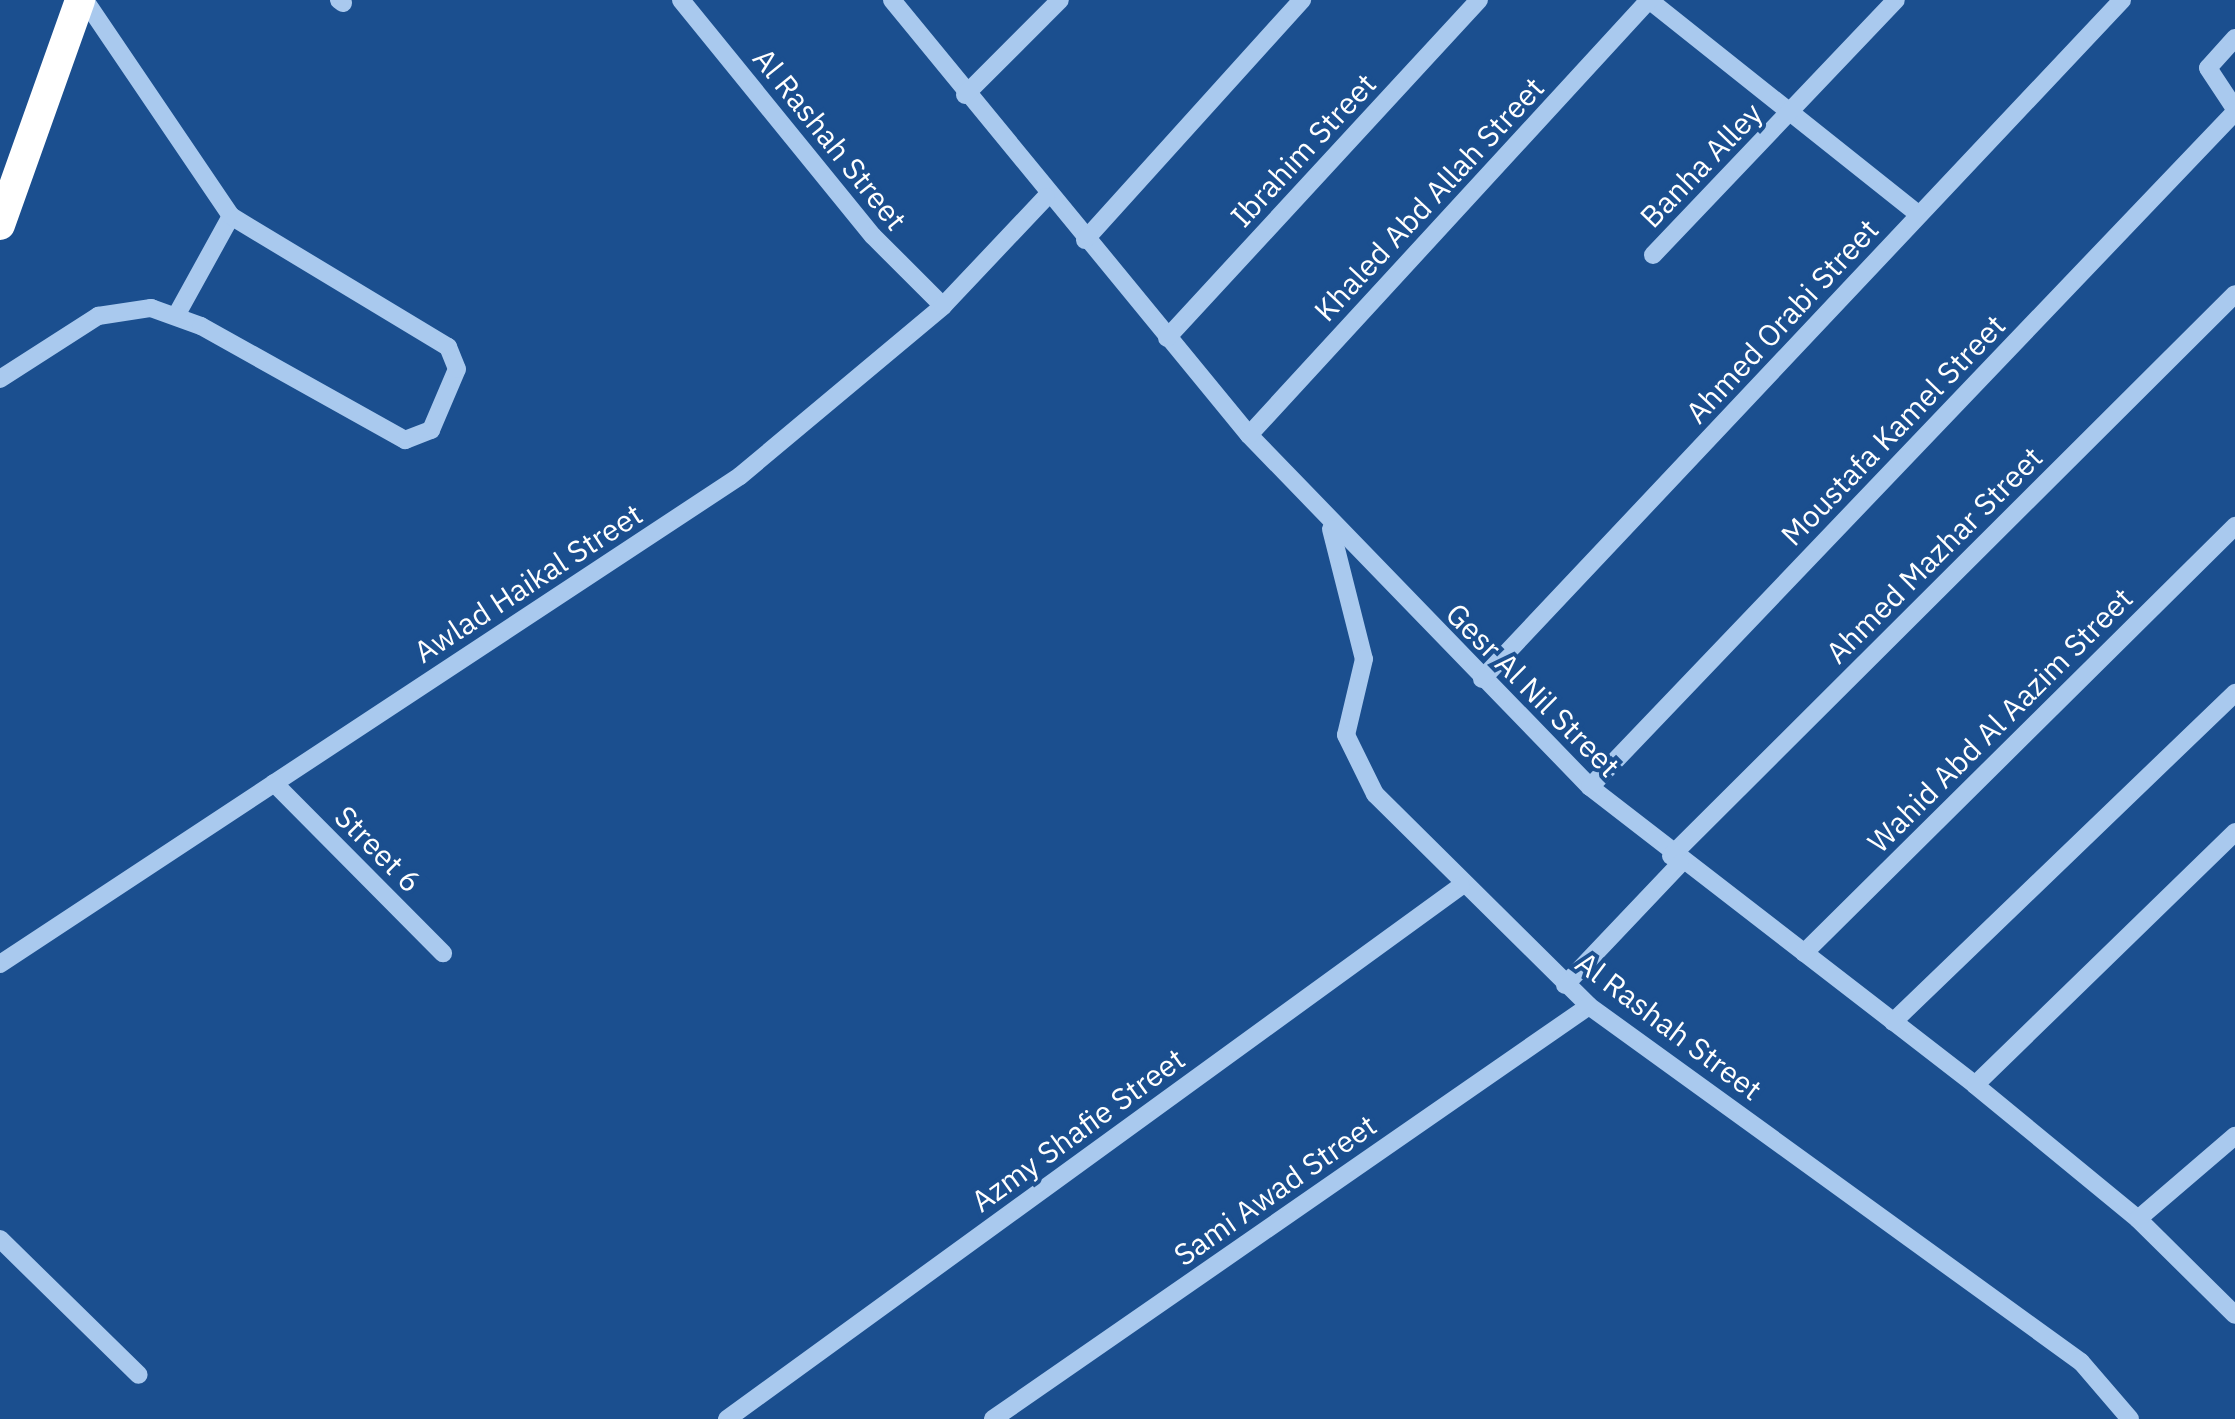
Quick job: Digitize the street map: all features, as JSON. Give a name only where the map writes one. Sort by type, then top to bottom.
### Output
[{"type":"highway","points":[[0,225],[83,0]]},
{"type":"street","points":[[0,379],[98,316],[124,308],[177,314],[396,437],[431,430],[457,369],[448,347],[231,216],[83,0]]},
{"type":"street","name":"Al Rashah Street","points":[[682,0],[873,236],[943,306]]},
{"type":"street","name":"Gesr Al Nil Street","points":[[892,0],[1046,196],[1250,435],[1590,787],[1676,860],[1975,1084],[2138,1219],[2235,1316]]},
{"type":"street","points":[[965,95],[1060,0]]},
{"type":"street","points":[[1085,240],[1302,0]]},
{"type":"street","name":"Ibrahim Street","points":[[1167,338],[1478,0]]},
{"type":"street","points":[[1649,0],[1919,215]]},
{"type":"street","name":"Khaled Abd Allah Street","points":[[1250,435],[1649,0]]},
{"type":"street","name":"Banha Alley","points":[[1653,255],[1896,0]]},
{"type":"street","name":"Ahmed Orabi Street","points":[[1482,679],[2122,0]]},
{"type":"street","points":[[2235,38],[2208,68],[2235,110]]},
{"type":"street","name":"Moustafa Kamel Street","points":[[1590,787],[2235,110]]},
{"type":"street","name":"Awlad Haikal Street","points":[[0,964],[740,476],[943,306],[1046,196]]},
{"type":"street","points":[[177,314],[231,216]]},
{"type":"street","name":"Ahmed Mazhar Street","points":[[1565,984],[1676,860],[2235,294]]},
{"type":"street","name":"Al Rashah Street","points":[[1328,519],[1364,658],[1346,707],[1355,764],[1461,886],[1589,1006],[2082,1362],[2130,1419]]},
{"type":"street","name":"Wahid Abd Al Aazim Street","points":[[1804,953],[2235,526]]},
{"type":"street","points":[[1893,1022],[2235,692]]},
{"type":"street","name":"Street 6","points":[[274,783],[443,953]]},
{"type":"street","points":[[1975,1084],[2235,832]]},
{"type":"street","name":"Azmy Shafie Street","points":[[728,1419],[1461,886]]},
{"type":"street","name":"Sami Awad Street","points":[[993,1419],[1589,1006]]},
{"type":"street","points":[[2138,1219],[2235,1136]]},
{"type":"street","points":[[0,1238],[139,1375]]}]
